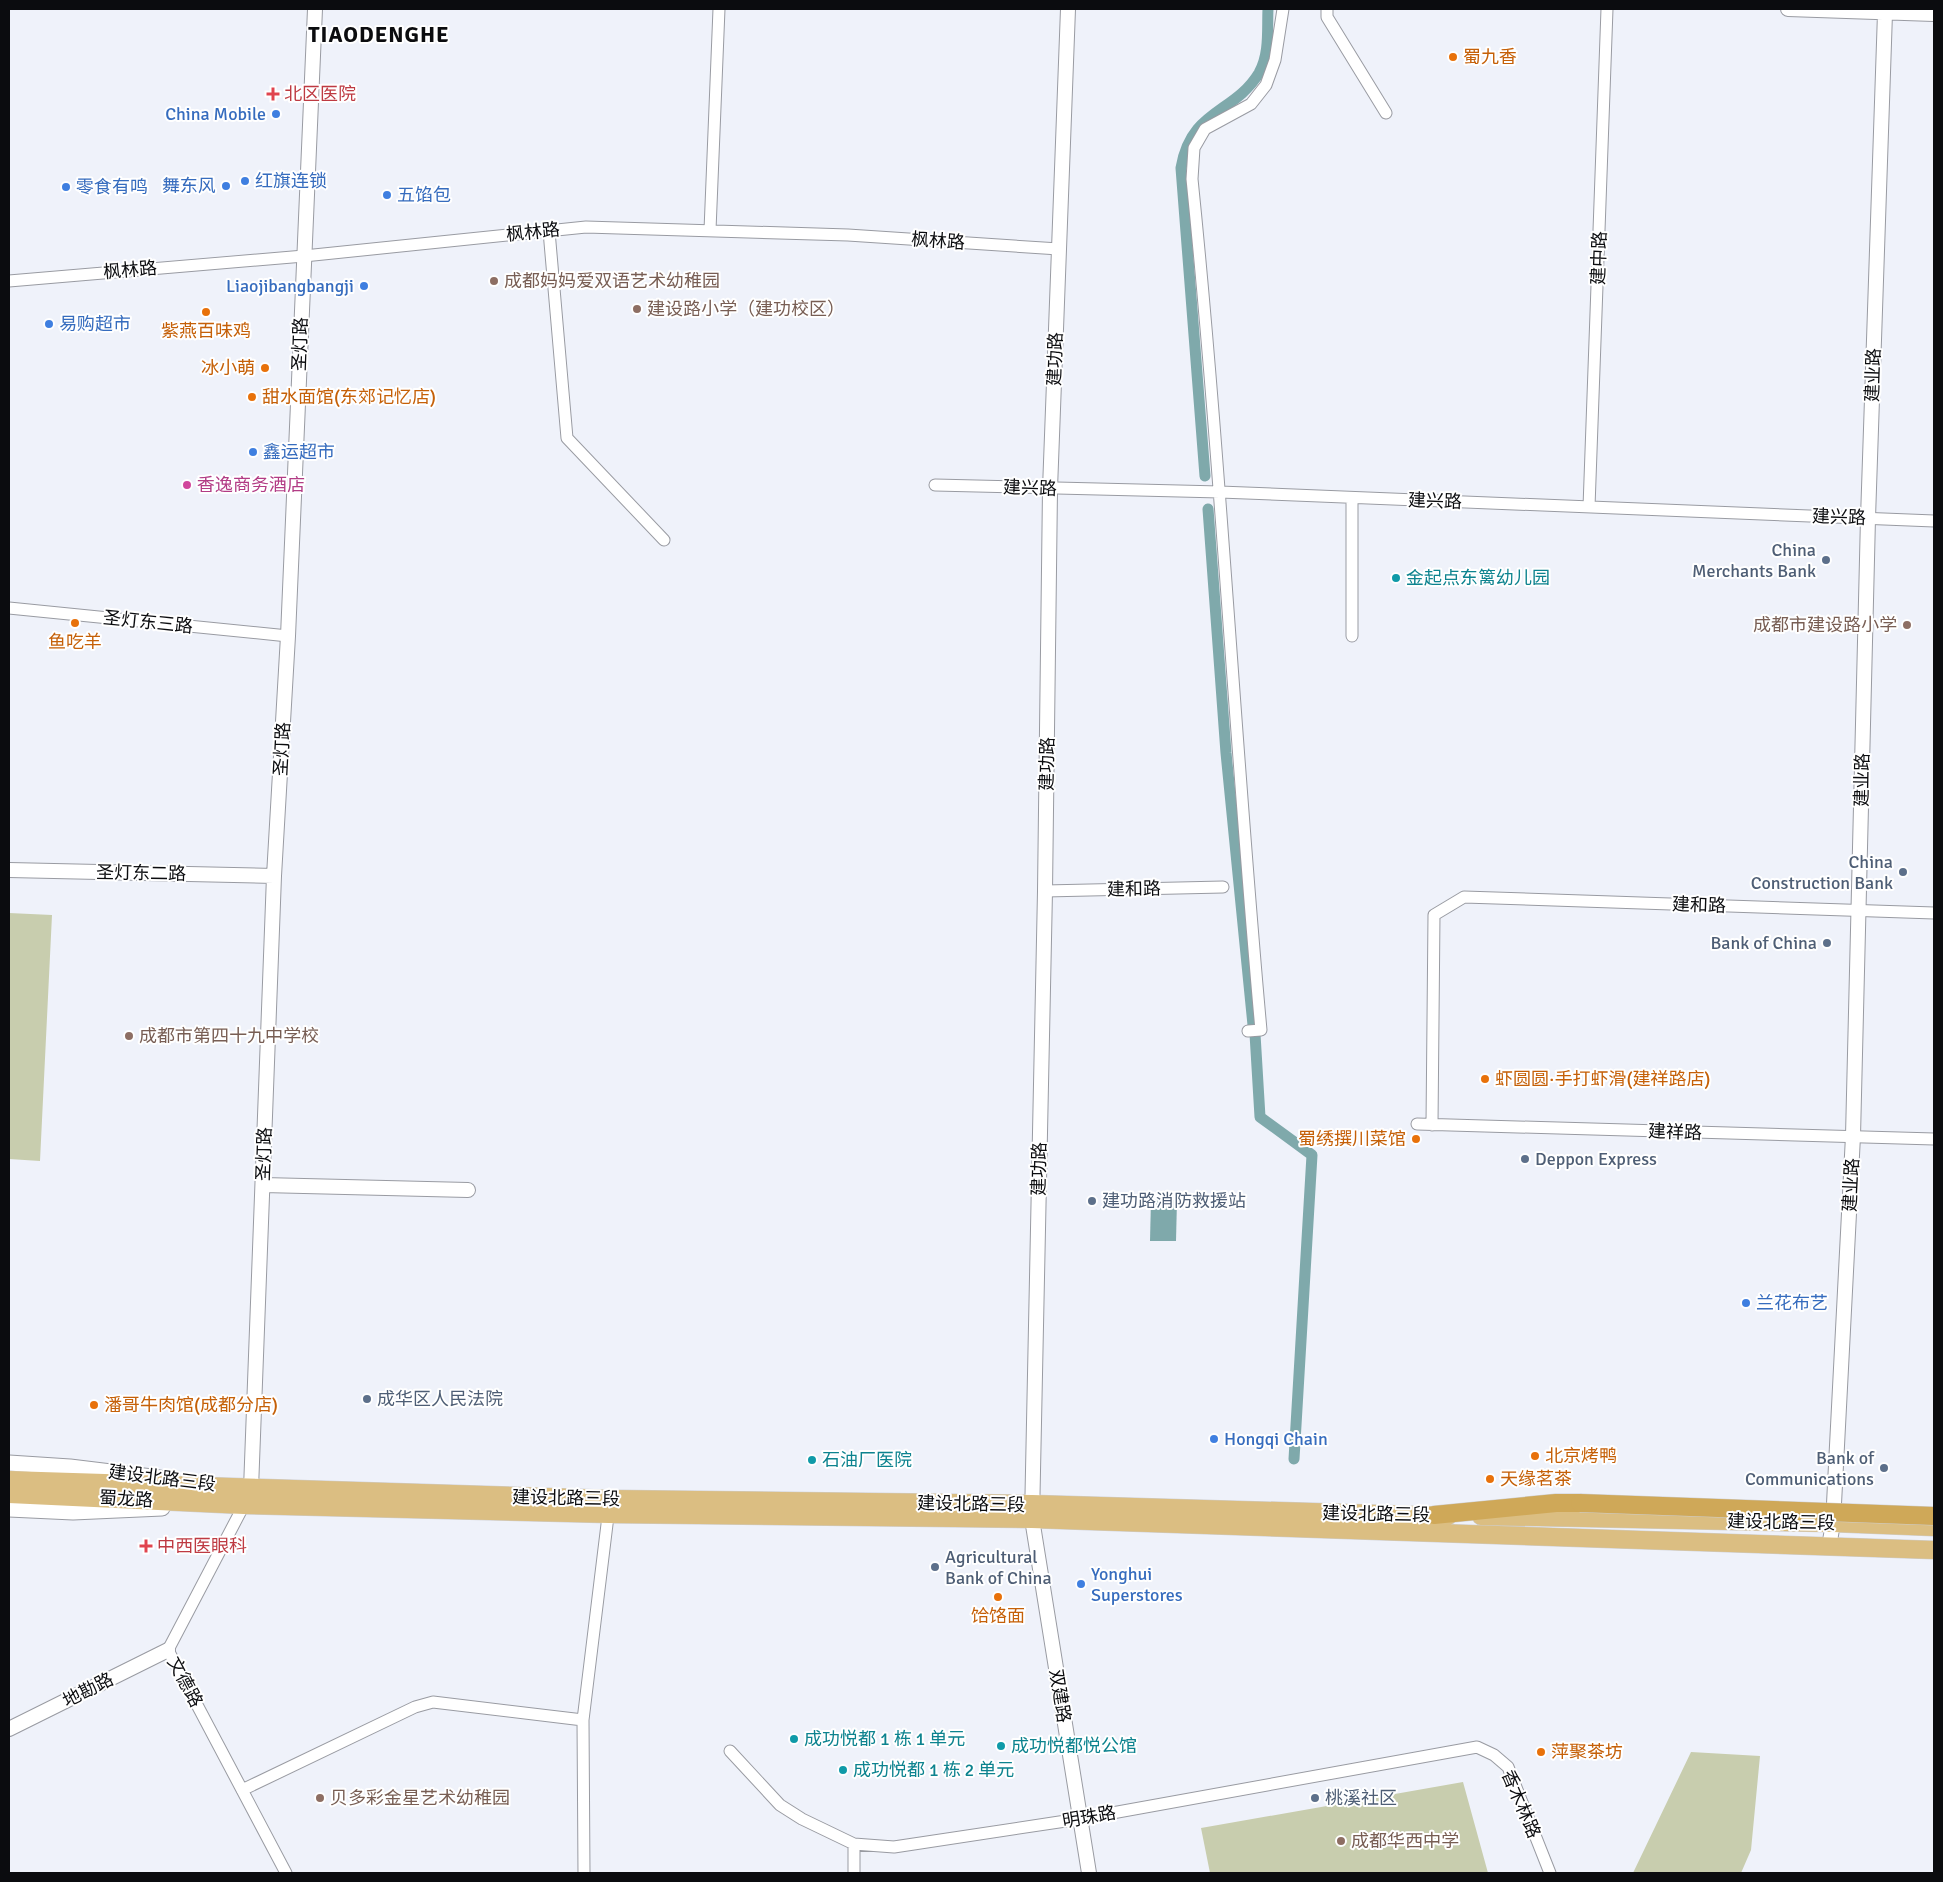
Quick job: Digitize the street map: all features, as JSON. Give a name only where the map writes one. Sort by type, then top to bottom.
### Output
[{"type":"highway","points":[[1434,1516],[1556,1503],[1934,1516]]},
{"type":"main road","name":"建设北路三段","points":[[9,1463],[70,1467],[247,1497]]},
{"type":"main road","points":[[9,1480],[247,1497]]},
{"type":"main road","name":"蜀龙路","points":[[9,1494],[247,1497]]},
{"type":"main road","name":"建设北路三段","points":[[9,1509],[73,1512],[247,1497],[609,1507],[1434,1516],[1833,1523],[1934,1528]]},
{"type":"main road","name":"建设北路三段","points":[[1032,1512],[1934,1550]]},
{"type":"street","name":"圣灯路","points":[[247,1497],[263,1185],[274,876],[288,636],[315,9]]},
{"type":"street","points":[[710,230],[719,9]]},
{"type":"street","name":"建功路","points":[[1032,1512],[1045,891],[1050,489],[1068,9]]},
{"type":"street","points":[[1248,1031],[1261,1030],[1231,672],[1220,492],[1192,179],[1194,148],[1205,130],[1251,104],[1266,85],[1275,60],[1283,9]]},
{"type":"street","points":[[1327,9],[1327,17],[1386,113]]},
{"type":"street","name":"建中路","points":[[1589,507],[1607,9]]},
{"type":"street","points":[[1788,9],[1934,14]]},
{"type":"street","name":"建业路","points":[[1829,1547],[1833,1523],[1853,1136],[1868,518],[1884,12]]},
{"type":"street","name":"枫林路","points":[[9,281],[304,256],[586,227],[848,235],[1060,249]]},
{"type":"street","points":[[548,231],[568,438],[664,540]]},
{"type":"street","name":"建兴路","points":[[935,485],[1220,492],[1934,521]]},
{"type":"street","points":[[1352,498],[1352,636]]},
{"type":"street","name":"圣灯东三路","points":[[9,608],[288,636]]},
{"type":"street","name":"圣灯东二路","points":[[9,870],[274,876]]},
{"type":"street","name":"建和路","points":[[1045,891],[1223,887]]},
{"type":"street","name":"建和路","points":[[1432,1125],[1434,915],[1464,897],[1934,913]]},
{"type":"street","name":"建祥路","points":[[1416,1124],[1934,1139]]},
{"type":"street","points":[[263,1185],[468,1190]]},
{"type":"street","name":"文德路","points":[[247,1497],[168,1650],[286,1873]]},
{"type":"street","points":[[584,1873],[584,1720],[609,1507]]},
{"type":"street","name":"双建路","points":[[1032,1512],[1089,1873]]},
{"type":"street","name":"地勘路","points":[[9,1729],[168,1650]]},
{"type":"street","points":[[242,1790],[415,1707],[433,1702],[584,1720]]},
{"type":"street","name":"明珠路","points":[[730,1751],[780,1805],[802,1819],[854,1844],[894,1847],[1079,1819],[1478,1747]]},
{"type":"street","name":"香木林路","points":[[1478,1747],[1494,1755],[1508,1766],[1550,1873]]},
{"type":"street","points":[[854,1844],[854,1873]]},
{"type":"green space","points":[[9,913],[52,915],[40,1161],[9,1159]]},
{"type":"green space","points":[[1691,1752],[1760,1756],[1751,1850],[1741,1873],[1633,1873]]},
{"type":"green space","name":"成都华西中学","points":[[1463,1782],[1488,1873],[1210,1873],[1201,1828]]},
{"type":"water","points":[[1151,1199],[1177,1200],[1176,1241],[1150,1241]]},
{"type":"waterway","points":[[1205,476],[1181,168],[1186,149],[1194,134],[1203,123],[1238,97],[1249,86],[1263,66],[1268,33],[1268,9]]},
{"type":"waterway","points":[[1208,509],[1226,753],[1253,1025]]},
{"type":"waterway","points":[[1255,1034],[1260,1117],[1312,1155],[1294,1459]]},
{"type":"place","name":"蜀九香","points":[[1453,57]]},
{"type":"place","name":"北区医院","points":[[273,94]]},
{"type":"place","name":"China Mobile","points":[[276,114]]},
{"type":"place","name":"红旗连锁","points":[[245,181]]},
{"type":"place","name":"舞东风","points":[[226,186]]},
{"type":"place","name":"零食有鸣","points":[[66,187]]},
{"type":"place","name":"五馅包","points":[[387,195]]},
{"type":"place","name":"成都妈妈爱双语艺术幼稚园","points":[[494,281]]},
{"type":"place","name":"Liaojibangbangji","points":[[364,286]]},
{"type":"place","name":"建设路小学（建功校区）","points":[[637,309]]},
{"type":"place","name":"紫燕百味鸡","points":[[206,312]]},
{"type":"place","name":"易购超市","points":[[49,324]]},
{"type":"place","name":"冰小萌","points":[[265,368]]},
{"type":"place","name":"甜水面馆(东郊记忆店)","points":[[252,397]]},
{"type":"place","name":"鑫运超市","points":[[253,452]]},
{"type":"place","name":"香逸商务酒店","points":[[187,485]]},
{"type":"place","name":"China Merchants Bank","points":[[1826,560]]},
{"type":"place","name":"金起点东篱幼儿园","points":[[1396,578]]},
{"type":"place","name":"鱼吃羊","points":[[75,623]]},
{"type":"place","name":"成都市建设路小学","points":[[1907,625]]},
{"type":"place","name":"China Construction Bank","points":[[1903,872]]},
{"type":"place","name":"Bank of China","points":[[1827,943]]},
{"type":"place","name":"成都市第四十九中学校","points":[[129,1036]]},
{"type":"place","name":"虾圆圆·手打虾滑(建祥路店)","points":[[1485,1079]]},
{"type":"place","name":"蜀绣撰川菜馆","points":[[1416,1139]]},
{"type":"place","name":"Deppon Express","points":[[1525,1159]]},
{"type":"place","name":"建功路消防救援站","points":[[1092,1201]]},
{"type":"place","name":"兰花布艺","points":[[1746,1303]]},
{"type":"place","name":"成华区人民法院","points":[[367,1399]]},
{"type":"place","name":"潘哥牛肉馆(成都分店)","points":[[94,1405]]},
{"type":"place","name":"Hongqi Chain","points":[[1214,1439]]},
{"type":"place","name":"北京烤鸭","points":[[1535,1456]]},
{"type":"place","name":"石油厂医院","points":[[812,1460]]},
{"type":"place","name":"Bank of Communications","points":[[1884,1468]]},
{"type":"place","name":"天缘茗茶","points":[[1490,1479]]},
{"type":"place","name":"中西医眼科","points":[[146,1546]]},
{"type":"place","name":"Agricultural Bank of China","points":[[935,1567]]},
{"type":"place","name":"Yonghui Superstores","points":[[1081,1584]]},
{"type":"place","name":"饸饹面","points":[[998,1597]]},
{"type":"place","name":"成功悦都 1 栋 1 单元","points":[[794,1739]]},
{"type":"place","name":"成功悦都悦公馆","points":[[1001,1746]]},
{"type":"place","name":"萍聚茶坊","points":[[1541,1752]]},
{"type":"place","name":"成功悦都 1 栋 2 单元","points":[[843,1770]]},
{"type":"place","name":"贝多彩金星艺术幼稚园","points":[[320,1798]]},
{"type":"place","name":"桃溪社区","points":[[1315,1798]]},
{"type":"place","name":"成都华西中学","points":[[1341,1841]]},
{"type":"district","name":"TIAODENGHE","points":[[379,34]]}]
